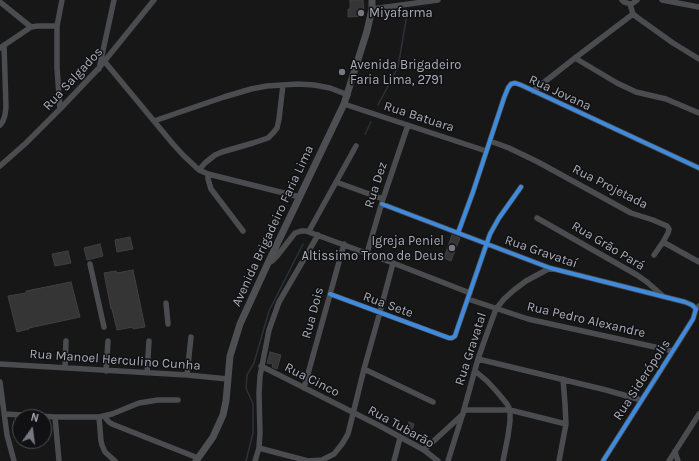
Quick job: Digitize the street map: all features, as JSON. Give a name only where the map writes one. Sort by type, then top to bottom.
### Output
[{"type":"main road","name":"Avenida Brigadeiro Faria Lima","points":[[197,459],[213,437],[222,415],[226,401],[230,356],[240,324],[348,95],[367,31],[372,9],[372,0]]},
{"type":"street","points":[[60,109],[57,68],[57,26],[62,0]]},
{"type":"street","points":[[98,69],[114,0]]},
{"type":"street","name":"Rua Salgados","points":[[0,166],[26,143],[105,62],[154,0]]},
{"type":"street","points":[[372,9],[438,0]]},
{"type":"street","points":[[622,0],[630,4],[637,0]]},
{"type":"street","points":[[662,0],[699,7]]},
{"type":"street","points":[[4,3],[31,27]]},
{"type":"street","points":[[630,4],[633,14],[699,58]]},
{"type":"street","points":[[533,91],[633,14]]},
{"type":"street","points":[[0,125],[5,115],[6,107],[5,60],[2,46],[31,27],[57,26]]},
{"type":"street","points":[[575,58],[617,83],[636,92],[666,99],[699,113]]},
{"type":"street","points":[[105,62],[173,144],[199,170],[208,174],[300,197]]},
{"type":"street","points":[[154,121],[251,89],[298,84],[330,88],[348,95]]},
{"type":"street","name":"Rua Jovana","points":[[458,232],[474,192],[504,98],[511,84],[521,85],[699,168]]},
{"type":"street","points":[[199,170],[215,155],[268,138],[273,133],[279,119],[283,85]]},
{"type":"street","name":"Rua Batuara","points":[[344,104],[486,152]]},
{"type":"street","name":"Rua Dez","points":[[367,253],[382,201],[408,125]]},
{"type":"street","name":"Rua Projetada","points":[[490,141],[509,148],[538,162],[631,213],[667,226],[669,229],[663,242]]},
{"type":"street","points":[[268,263],[277,256],[295,233],[308,231],[356,146]]},
{"type":"street","points":[[208,174],[211,189],[243,231]]},
{"type":"street","name":"Rua Gravataí","points":[[336,182],[550,268],[689,303],[698,308]]},
{"type":"street","points":[[469,296],[486,243],[494,226],[520,187]]},
{"type":"street","name":"Rua Grão Pará","points":[[537,218],[638,275],[664,297]]},
{"type":"street","name":"Rua Pedro Alexandre","points":[[308,231],[393,263],[496,309],[528,319],[672,351]]},
{"type":"street","points":[[255,461],[259,448],[260,433],[259,393],[261,366],[269,330],[279,302],[318,235]]},
{"type":"street","points":[[654,255],[663,242],[699,262]]},
{"type":"street","name":"Rua Dois","points":[[304,388],[344,244]]},
{"type":"street","points":[[259,448],[308,461],[322,460],[334,454],[342,444],[348,434],[393,263]]},
{"type":"street","points":[[90,264],[104,328]]},
{"type":"street","name":"Rua Gravatal","points":[[448,461],[464,412],[484,339],[496,309],[514,290],[526,281],[550,268]]},
{"type":"street","name":"Rua Sete","points":[[330,294],[449,338],[454,336],[469,296]]},
{"type":"street","points":[[166,303],[168,324]]},
{"type":"street","name":"Rua Siderópolis","points":[[602,461],[698,308]]},
{"type":"street","points":[[187,375],[191,337]]},
{"type":"street","points":[[147,373],[149,340]]},
{"type":"street","points":[[65,368],[66,341]]},
{"type":"street","points":[[106,371],[108,341]]},
{"type":"street","points":[[478,359],[641,400]]},
{"type":"street","name":"Rua Manoel Herculino Cunha","points":[[0,364],[187,375],[228,379]]},
{"type":"street","name":"Rua Cinco","points":[[261,366],[353,413]]},
{"type":"street","points":[[364,370],[433,402]]},
{"type":"street","points":[[474,372],[487,381],[507,404],[510,410],[510,422],[503,461]]},
{"type":"street","points":[[559,461],[566,424],[566,404],[563,380]]},
{"type":"street","points":[[0,382],[9,444],[14,461]]},
{"type":"street","points":[[4,414],[55,417],[102,417],[118,412],[140,402],[178,400]]},
{"type":"street","points":[[424,450],[464,412],[510,410],[566,424]]},
{"type":"street","name":"Rua Tubarão","points":[[353,413],[424,450],[438,461]]},
{"type":"street","points":[[669,461],[699,414]]},
{"type":"street","points":[[55,417],[59,461]]},
{"type":"street","points":[[102,417],[112,424],[197,459]]},
{"type":"street","points":[[102,417],[102,445],[105,452],[115,461]]},
{"type":"street","points":[[394,461],[400,438]]},
{"type":"street","points":[[675,451],[678,461]]},
{"type":"building","points":[[350,0],[363,0],[364,16],[348,17]]},
{"type":"building","name":"Igreja Peniel Altissimo Trono de Deus","points":[[452,235],[460,238],[451,261],[444,258]]},
{"type":"building","points":[[130,237],[133,249],[117,252],[115,240]]},
{"type":"building","points":[[100,244],[103,256],[87,260],[84,248]]},
{"type":"building","points":[[68,251],[71,263],[55,266],[52,254]]},
{"type":"building","points":[[133,270],[145,327],[133,329],[133,327],[117,330],[104,273],[116,271],[117,273]]},
{"type":"building","points":[[71,282],[80,317],[17,332],[8,296]]},
{"type":"building","points":[[270,352],[281,355],[277,369],[272,367],[273,364],[267,363]]},
{"type":"building","points":[[409,422],[414,424],[410,437],[406,435]]},
{"type":"waterway","points":[[378,105],[398,67],[407,14]]},
{"type":"waterway","points":[[365,134],[371,122]]},
{"type":"waterway","points":[[246,461],[253,433],[253,404],[246,388],[247,375],[254,363],[269,311],[303,244]]},
{"type":"cycle path","points":[[458,233],[504,98],[511,84],[515,83],[521,85],[699,168]]},
{"type":"cycle path","points":[[330,294],[452,338],[455,336],[490,234],[499,218],[521,187]]},
{"type":"cycle path","points":[[382,204],[550,268],[685,302],[692,305],[696,309],[693,319],[603,461]]},
{"type":"place","name":"Miyafarma","points":[[361,13]]},
{"type":"place","name":"Avenida Brigadeiro Faria Lima, 2791","points":[[342,72]]},
{"type":"place","name":"Igreja Peniel Altissimo Trono de Deus","points":[[452,248]]}]
